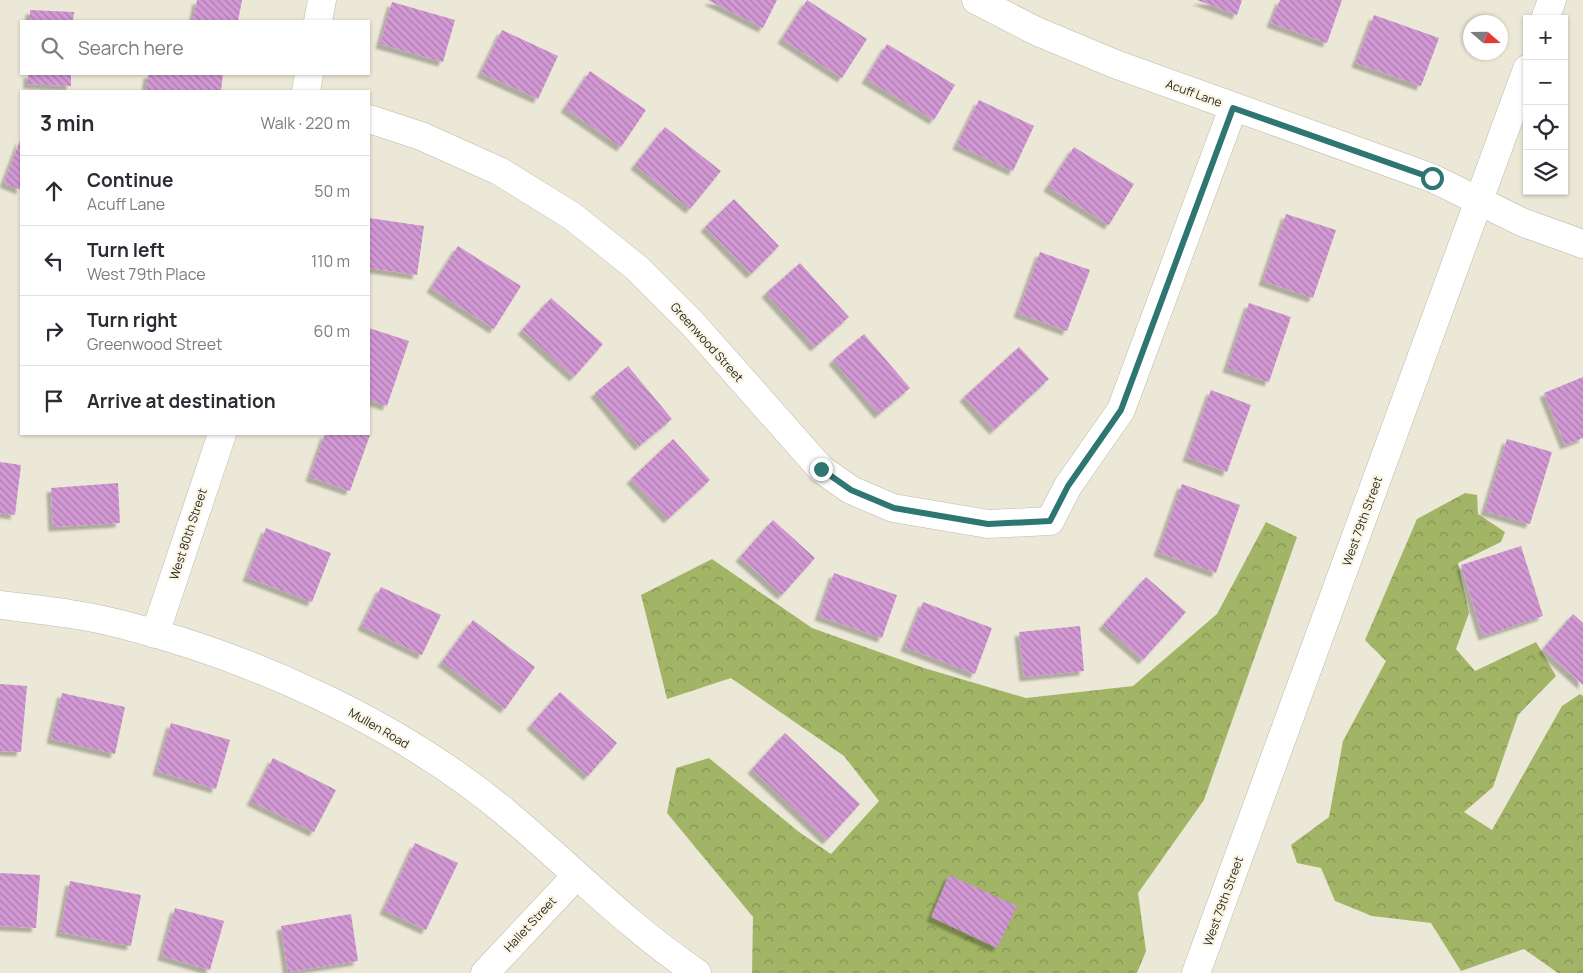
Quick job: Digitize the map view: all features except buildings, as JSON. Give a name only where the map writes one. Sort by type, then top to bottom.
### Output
[{"type":"street","points":[[318,20],[322,0]]},
{"type":"street","name":"Acuff Lane","points":[[976,0],[1036,31],[1233,108],[1432,178],[1524,223],[1583,244]]},
{"type":"street","points":[[1546,15],[1552,0]]},
{"type":"street","points":[[306,90],[309,75]]},
{"type":"street","name":"West 79th Street","points":[[1196,973],[1523,80]]},
{"type":"street","name":"Greenwood Street","points":[[370,118],[421,136],[499,171],[572,216],[638,268],[692,323],[821,469],[851,490],[894,508],[988,524],[1050,521],[1068,486],[1121,410],[1233,108]]},
{"type":"street","name":"West 80th Street","points":[[156,634],[222,435]]},
{"type":"street","name":"Mullen Road","points":[[0,605],[73,614],[156,634],[271,674],[335,703],[424,754],[504,811],[576,876],[670,955],[697,973]]},
{"type":"street","name":"Hallet Street","points":[[485,973],[576,876]]},
{"type":"green space","points":[[1465,493],[1477,495],[1478,514],[1505,532],[1501,542],[1458,563],[1469,613],[1456,649],[1475,671],[1536,642],[1556,676],[1518,715],[1493,787],[1464,812],[1492,830],[1562,706],[1580,694],[1583,696],[1583,973],[1558,973],[1524,949],[1461,971],[1431,923],[1372,916],[1335,901],[1321,868],[1297,863],[1291,845],[1329,817],[1343,741],[1386,661],[1365,640],[1417,519]]},
{"type":"green space","points":[[1266,522],[1297,537],[1204,800],[1138,893],[1146,951],[1137,973],[752,973],[753,917],[667,813],[676,768],[709,758],[799,832],[831,854],[879,801],[844,756],[731,678],[667,699],[641,595],[712,559],[812,628],[924,668],[1026,698],[1133,686],[1217,614]]},
{"type":"route","points":[[821,469],[851,490],[894,508],[988,524],[1050,521],[1068,486],[1106,435],[1121,410],[1233,108],[1432,178]]}]
